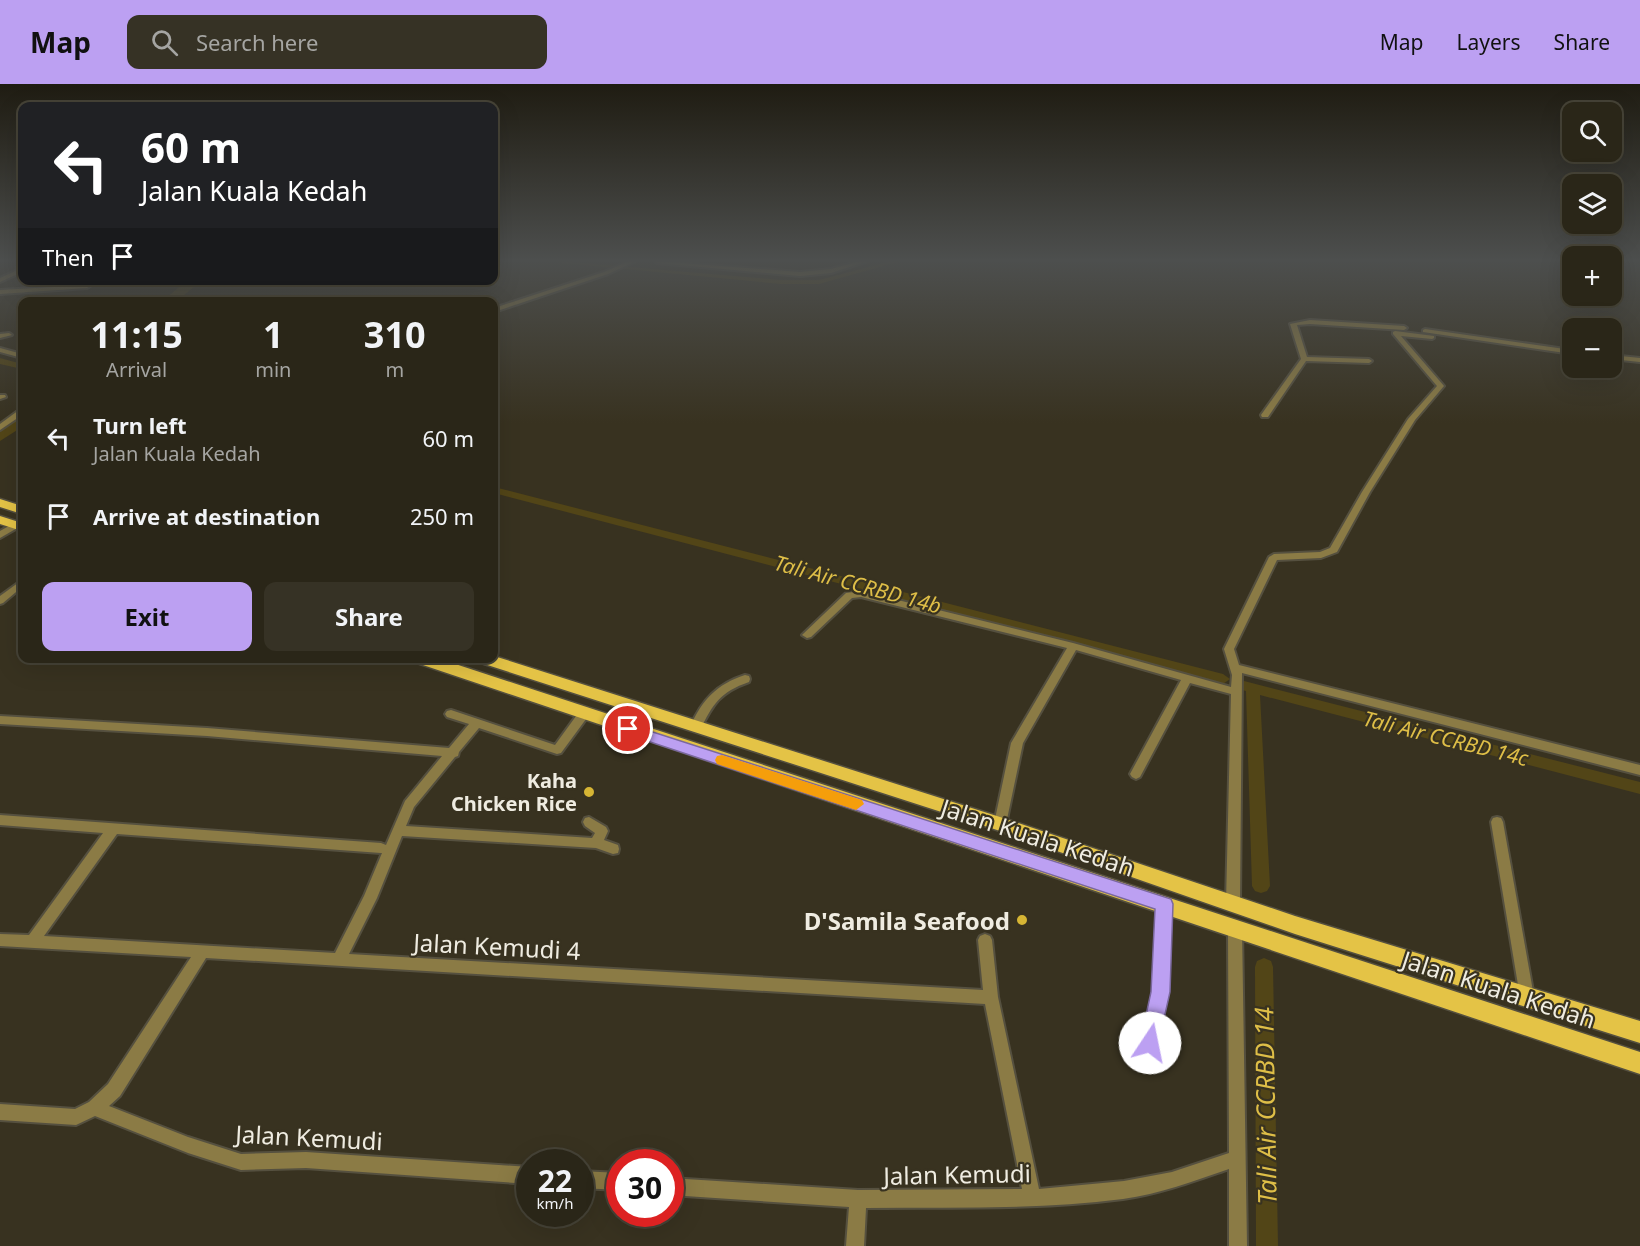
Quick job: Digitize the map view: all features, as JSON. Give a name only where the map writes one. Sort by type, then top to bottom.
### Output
[{"type":"main road","points":[[0,503],[18,509]]},
{"type":"main road","points":[[0,520],[18,526]]},
{"type":"main road","name":"Jalan Kuala Kedah","points":[[433,663],[583,715],[1164,904],[1640,1063]]},
{"type":"main road","name":"Jalan Kuala Kedah","points":[[498,663],[1000,824],[1295,925],[1640,1032]]},
{"type":"street","points":[[1304,359],[1293,324],[1304,322],[1388,325],[1562,351]]},
{"type":"street","points":[[1240,905],[1236,681],[1230,649],[1274,557],[1321,555],[1334,550],[1365,492],[1412,419],[1441,386],[1395,333],[1432,337]]},
{"type":"street","points":[[0,336],[9,335]]},
{"type":"street","points":[[0,350],[18,355]]},
{"type":"street","points":[[1622,358],[1640,360]]},
{"type":"street","points":[[1304,359],[1369,361]]},
{"type":"street","points":[[1265,415],[1304,359]]},
{"type":"street","points":[[0,428],[18,415]]},
{"type":"street","points":[[0,536],[18,527]]},
{"type":"street","points":[[0,601],[18,586]]},
{"type":"street","points":[[807,635],[844,599],[861,594],[1073,646],[1187,678],[1236,681],[1640,770]]},
{"type":"street","points":[[1000,824],[1017,743],[1073,646]]},
{"type":"street","points":[[1137,774],[1187,678]]},
{"type":"street","points":[[696,727],[711,697],[730,684],[746,679]]},
{"type":"street","points":[[451,714],[558,750],[583,715]]},
{"type":"street","points":[[0,720],[207,732],[454,753]]},
{"type":"street","points":[[339,960],[370,898],[409,804],[478,722]]},
{"type":"street","points":[[0,820],[381,848]]},
{"type":"street","points":[[589,822],[602,831],[596,843]]},
{"type":"street","points":[[1497,822],[1527,997]]},
{"type":"street","points":[[32,942],[114,828]]},
{"type":"street","points":[[398,831],[596,843],[613,849]]},
{"type":"street","points":[[1150,1043],[1160,992],[1164,904]]},
{"type":"street","points":[[1238,1246],[1241,931]]},
{"type":"street","name":"Jalan Kemudi 4","points":[[0,940],[991,997]]},
{"type":"street","points":[[985,940],[991,997],[1032,1198]]},
{"type":"street","points":[[0,1112],[76,1118],[95,1108],[114,1090],[202,952]]},
{"type":"street","name":"Jalan Kemudi","points":[[95,1108],[188,1145],[241,1162],[306,1160],[516,1175]]},
{"type":"street","name":"Jalan Kemudi","points":[[684,1187],[858,1199],[1032,1198],[1124,1190],[1172,1180],[1238,1158]]},
{"type":"street","points":[[855,1246],[858,1199]]},
{"type":"waterway","name":"Tali Air CCRBD 14b","points":[[0,361],[18,366]]},
{"type":"waterway","points":[[0,436],[18,423]]},
{"type":"waterway","name":"Tali Air CCRBD 14b","points":[[498,491],[1223,679]]},
{"type":"waterway","name":"Tali Air CCRBD 14c","points":[[1244,686],[1640,788]]},
{"type":"waterway","name":"Tali Air CCRBD 14","points":[[1253,689],[1261,886]]},
{"type":"waterway","name":"Tali Air CCRBD 14","points":[[1264,967],[1267,1246]]},
{"type":"slow traffic","points":[[722,760],[856,804]]},
{"type":"place","name":"Kaha Chicken Rice","points":[[589,792]]},
{"type":"place","name":"D'Samila Seafood","points":[[1022,920]]},
{"type":"route","points":[[628,729],[1164,904],[1165,935],[1160,992],[1150,1043]]}]
